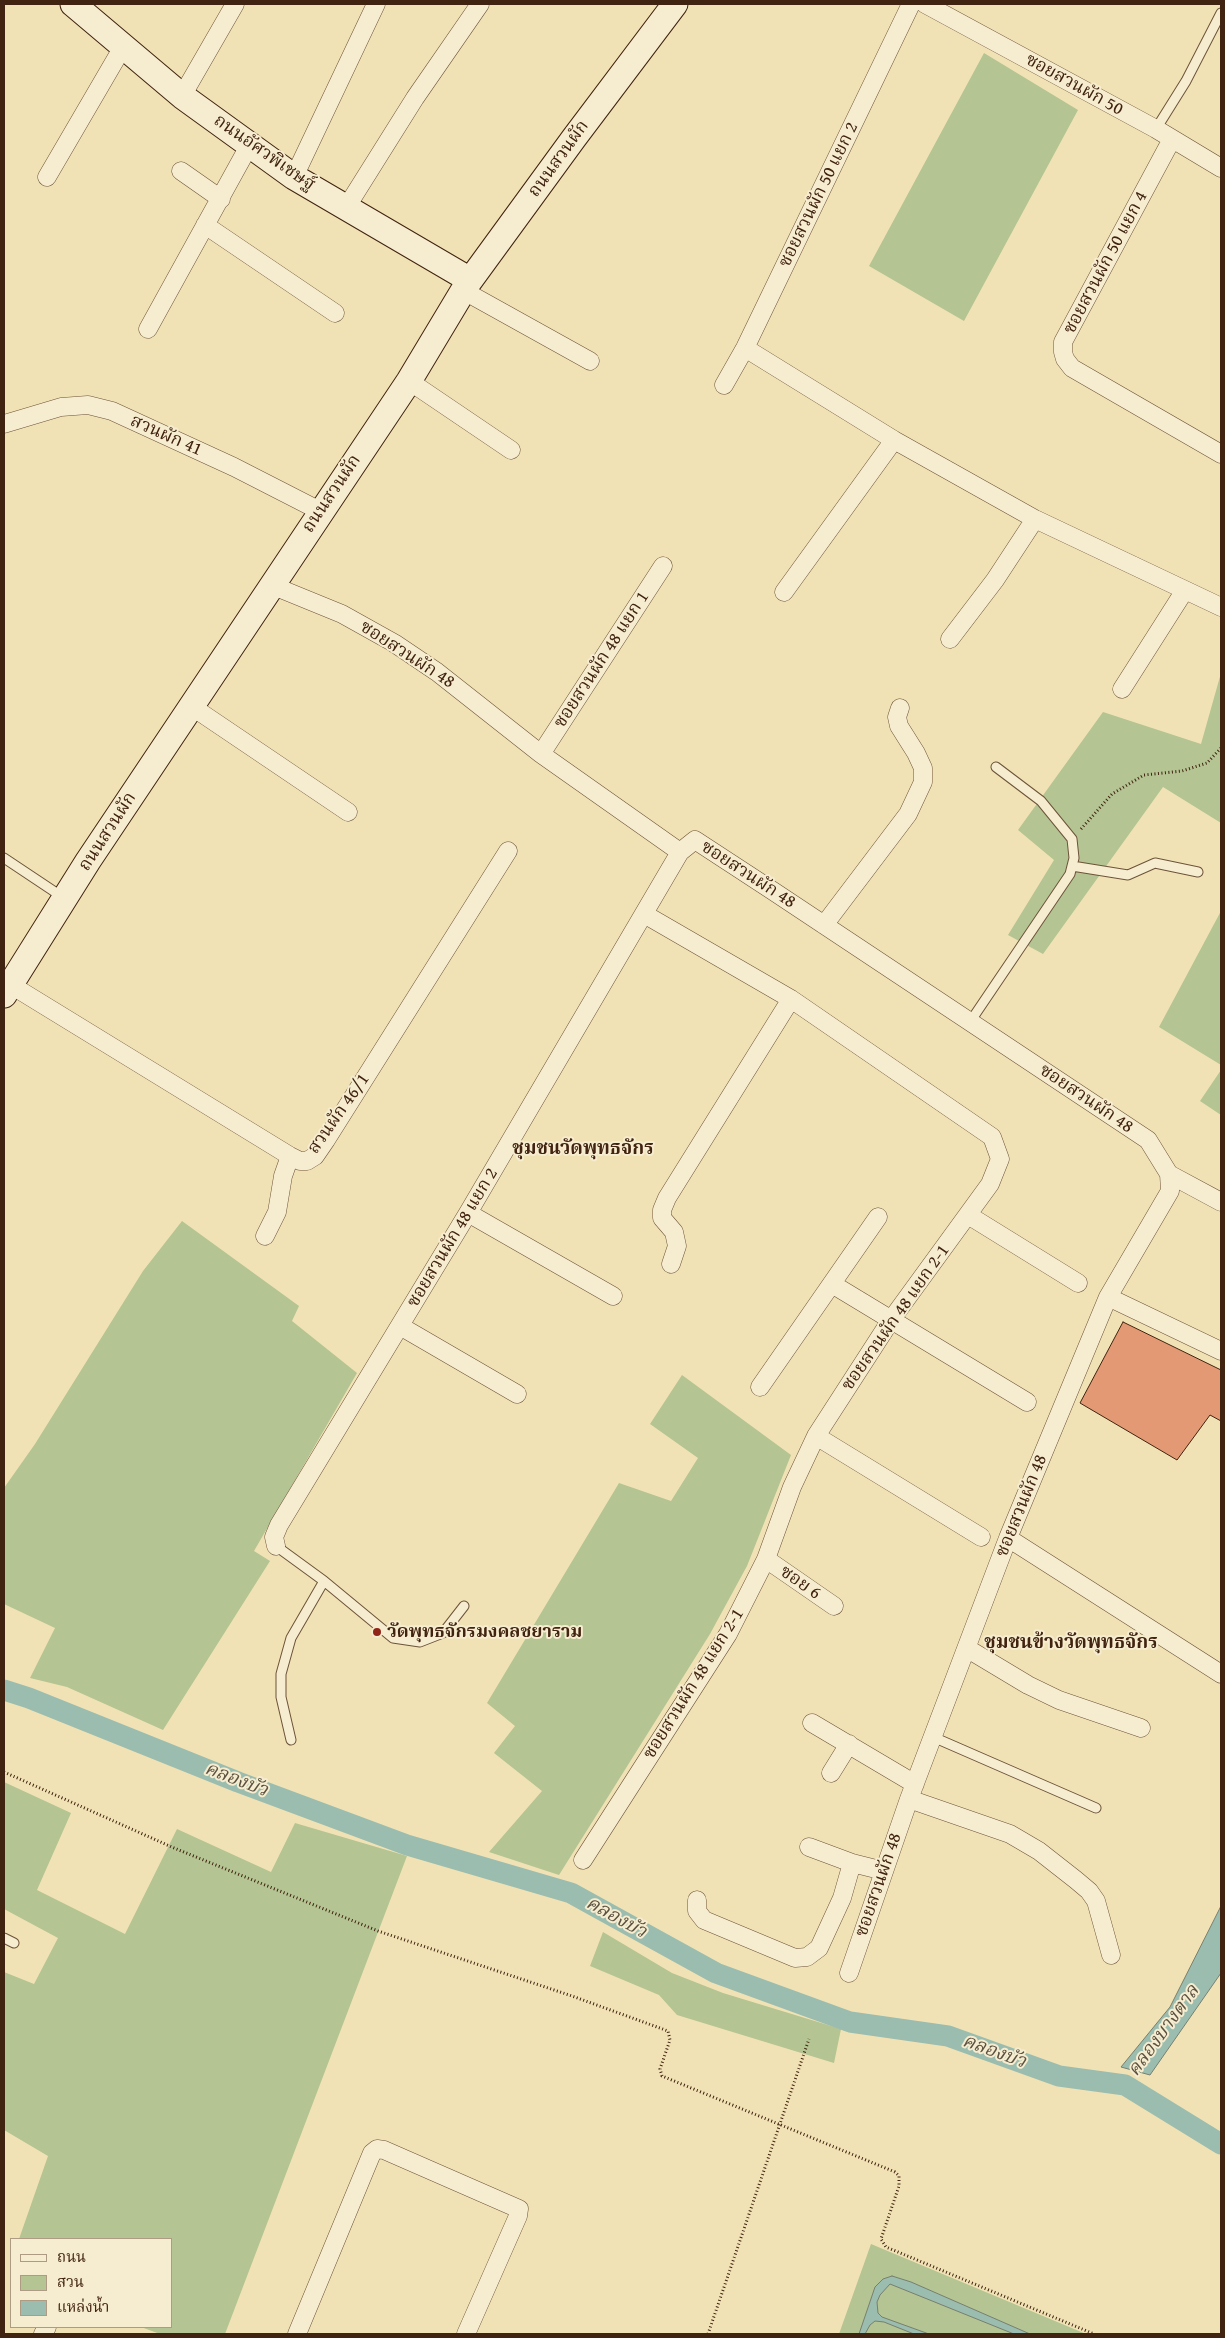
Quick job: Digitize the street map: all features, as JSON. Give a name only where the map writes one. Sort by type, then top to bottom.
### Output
[{"type":"street","name":"ถนนอัศวพิเชษฐ์","points":[[72,4],[124,45],[182,96],[294,177],[467,286]]},
{"type":"street","points":[[182,96],[235,4]]},
{"type":"street","points":[[294,177],[376,4]]},
{"type":"street","points":[[346,208],[415,98],[480,4]]},
{"type":"street","name":"ถนนสวนผัก","points":[[10,981],[320,511],[409,381],[467,286],[574,138],[675,4]]},
{"type":"street","name":"ซอยสวนผัก 50 แยก 2","points":[[724,385],[745,348],[911,4]]},
{"type":"street","name":"ซอยสวนผัก 50","points":[[926,4],[1156,129],[1221,168]]},
{"type":"street","points":[[47,177],[124,45]]},
{"type":"street","name":"ซอยสวนผัก 50 แยก 4","points":[[1172,139],[1063,342],[1063,352],[1065,360],[1079,372],[1221,454]]},
{"type":"street","points":[[148,329],[250,144]]},
{"type":"street","points":[[181,171],[221,199]]},
{"type":"street","points":[[205,226],[335,312]]},
{"type":"street","points":[[467,286],[590,361]]},
{"type":"street","points":[[745,348],[894,440],[1035,519],[1221,608]]},
{"type":"street","points":[[409,381],[511,450]]},
{"type":"street","name":"สวนผัก 41","points":[[4,424],[61,407],[88,406],[112,412],[234,467],[320,511]]},
{"type":"street","points":[[784,592],[894,440]]},
{"type":"street","points":[[950,638],[995,580],[1035,519]]},
{"type":"street","name":"ซอยสวนผัก 48 แยก 1","points":[[541,754],[663,566]]},
{"type":"street","name":"ซอยสวนผัก 48","points":[[271,585],[342,614],[394,643],[437,672],[541,754],[680,852],[695,840],[1148,1140],[1169,1174],[1170,1191],[1108,1297],[1008,1538],[968,1649],[912,1791],[849,1973]]},
{"type":"street","points":[[1122,689],[1185,590]]},
{"type":"street","points":[[191,706],[348,812]]},
{"type":"street","points":[[824,925],[908,814],[924,782],[923,768],[897,718],[900,708]]},
{"type":"street","name":"สวนผัก 46/1","points":[[10,981],[290,1156],[300,1161],[307,1161],[314,1156],[326,1140],[508,851]]},
{"type":"street","name":"ซอยสวนผัก 48 แยก 2","points":[[276,1546],[274,1537],[279,1525],[468,1213],[680,852]]},
{"type":"street","name":"ซอยสวนผัก 48 แยก 2-1","points":[[583,1860],[728,1634],[766,1559],[792,1487],[816,1436],[891,1320],[990,1184],[1000,1159],[992,1137],[791,999],[644,914]]},
{"type":"street","points":[[671,1264],[677,1246],[674,1232],[662,1218],[662,1210],[667,1198],[791,999]]},
{"type":"street","points":[[265,1236],[277,1212],[283,1176],[290,1156]]},
{"type":"street","points":[[1169,1174],[1221,1202]]},
{"type":"street","points":[[468,1213],[613,1296]]},
{"type":"street","points":[[968,1215],[1078,1283]]},
{"type":"street","points":[[760,1387],[878,1217]]},
{"type":"street","points":[[832,1284],[1026,1402]]},
{"type":"street","points":[[1108,1297],[1221,1351]]},
{"type":"street","points":[[400,1326],[517,1394]]},
{"type":"street","points":[[816,1436],[981,1537]]},
{"type":"street","points":[[1008,1538],[1221,1674]]},
{"type":"street","name":"ซอย 6","points":[[766,1559],[834,1606]]},
{"type":"street","points":[[968,1649],[1028,1685],[1059,1700],[1141,1728]]},
{"type":"street","points":[[812,1723],[849,1744],[912,1791],[1010,1834],[1039,1852],[1076,1880],[1089,1891],[1096,1901],[1111,1955]]},
{"type":"street","points":[[830,1773],[849,1744]]},
{"type":"street","points":[[809,1848],[852,1863],[884,1871]]},
{"type":"street","points":[[697,1900],[697,1910],[704,1920],[795,1958],[807,1957],[819,1948],[842,1898],[852,1863]]},
{"type":"street","points":[[297,2334],[372,2153],[377,2149],[384,2150],[519,2209],[518,2216],[466,2334]]},
{"type":"lane","points":[[1156,129],[1186,81],[1221,13]]},
{"type":"lane","points":[[970,1022],[1070,874],[1072,866],[1072,839],[1041,801],[996,767]]},
{"type":"lane","points":[[4,858],[64,898]]},
{"type":"lane","points":[[1072,866],[1128,875],[1155,863],[1198,872]]},
{"type":"lane","points":[[276,1546],[324,1581],[393,1638],[420,1642],[443,1633],[464,1606]]},
{"type":"lane","points":[[291,1740],[281,1696],[283,1665],[292,1638],[324,1581]]},
{"type":"lane","points":[[933,1737],[1096,1808]]},
{"type":"lane","points":[[4,1938],[14,1943]]},
{"type":"path","points":[[1072,839],[1112,794],[1144,775],[1182,770],[1207,763],[1221,748]]},
{"type":"path","points":[[4,1772],[174,1848],[378,1931],[572,1996],[668,2031],[670,2040],[660,2069],[662,2076],[895,2172],[899,2176],[898,2186],[881,2239],[886,2248],[1094,2334]]},
{"type":"path","points":[[708,2334],[809,2040]]},
{"type":"green space","points":[[984,53],[1078,110],[964,321],[869,266]]},
{"type":"green space","points":[[1221,673],[1221,823],[1163,787],[1043,954],[1008,935],[1054,860],[1018,830],[1103,712],[1201,744]]},
{"type":"green space","points":[[1221,911],[1221,1065],[1159,1027]]},
{"type":"green space","points":[[1221,1070],[1221,1115],[1200,1101]]},
{"type":"green space","points":[[182,1221],[299,1306],[292,1321],[357,1373],[254,1551],[270,1561],[163,1730],[67,1687],[30,1678],[55,1628],[4,1604],[4,1488],[35,1444],[143,1271]]},
{"type":"green space","points":[[682,1375],[791,1455],[747,1566],[710,1634],[559,1875],[489,1852],[542,1791],[494,1753],[515,1726],[487,1703],[619,1483],[671,1501],[698,1458],[650,1424]]},
{"type":"green space","points":[[4,1782],[71,1813],[37,1890],[125,1934],[177,1829],[271,1872],[295,1823],[407,1856],[225,2334],[160,2334],[144,2328],[172,2328],[172,2238],[19,2238],[48,2156],[4,2130],[4,1972],[34,1984],[58,1938],[4,1909]]},
{"type":"green space","points":[[603,1932],[672,1973],[723,1993],[841,2029],[834,2063],[677,2015],[659,1995],[590,1966]]},
{"type":"green space","points":[[871,2244],[1086,2334],[839,2334]]},
{"type":"water","name":"คลองบางตาล","points":[[1221,1906],[1221,1973],[1150,2075],[1121,2067],[1170,2007]]},
{"type":"water","points":[[892,2276],[911,2282],[1030,2334],[1014,2334],[890,2284],[880,2295],[877,2302],[878,2313],[882,2317],[929,2334],[914,2334],[884,2322],[875,2321],[870,2325],[865,2334],[859,2334],[875,2287],[883,2279]]},
{"type":"building","points":[[1123,1322],[1221,1370],[1221,1421],[1210,1415],[1177,1460],[1080,1403]]},
{"type":"waterway","name":"คลองบัว","points":[[4,1690],[29,1698],[238,1782],[407,1845],[571,1893],[716,1973],[850,2022],[948,2036],[1059,2076],[1125,2085],[1221,2144]]},
{"type":"place","name":"วัดพุทธจักรมงคลชยาราม","points":[[377,1632]]},
{"type":"district","name":"ชุมชนวัดพุทธจักร","points":[[583,1149]]},
{"type":"district","name":"ชุมชนข้างวัดพุทธจักร","points":[[1071,1643]]}]
